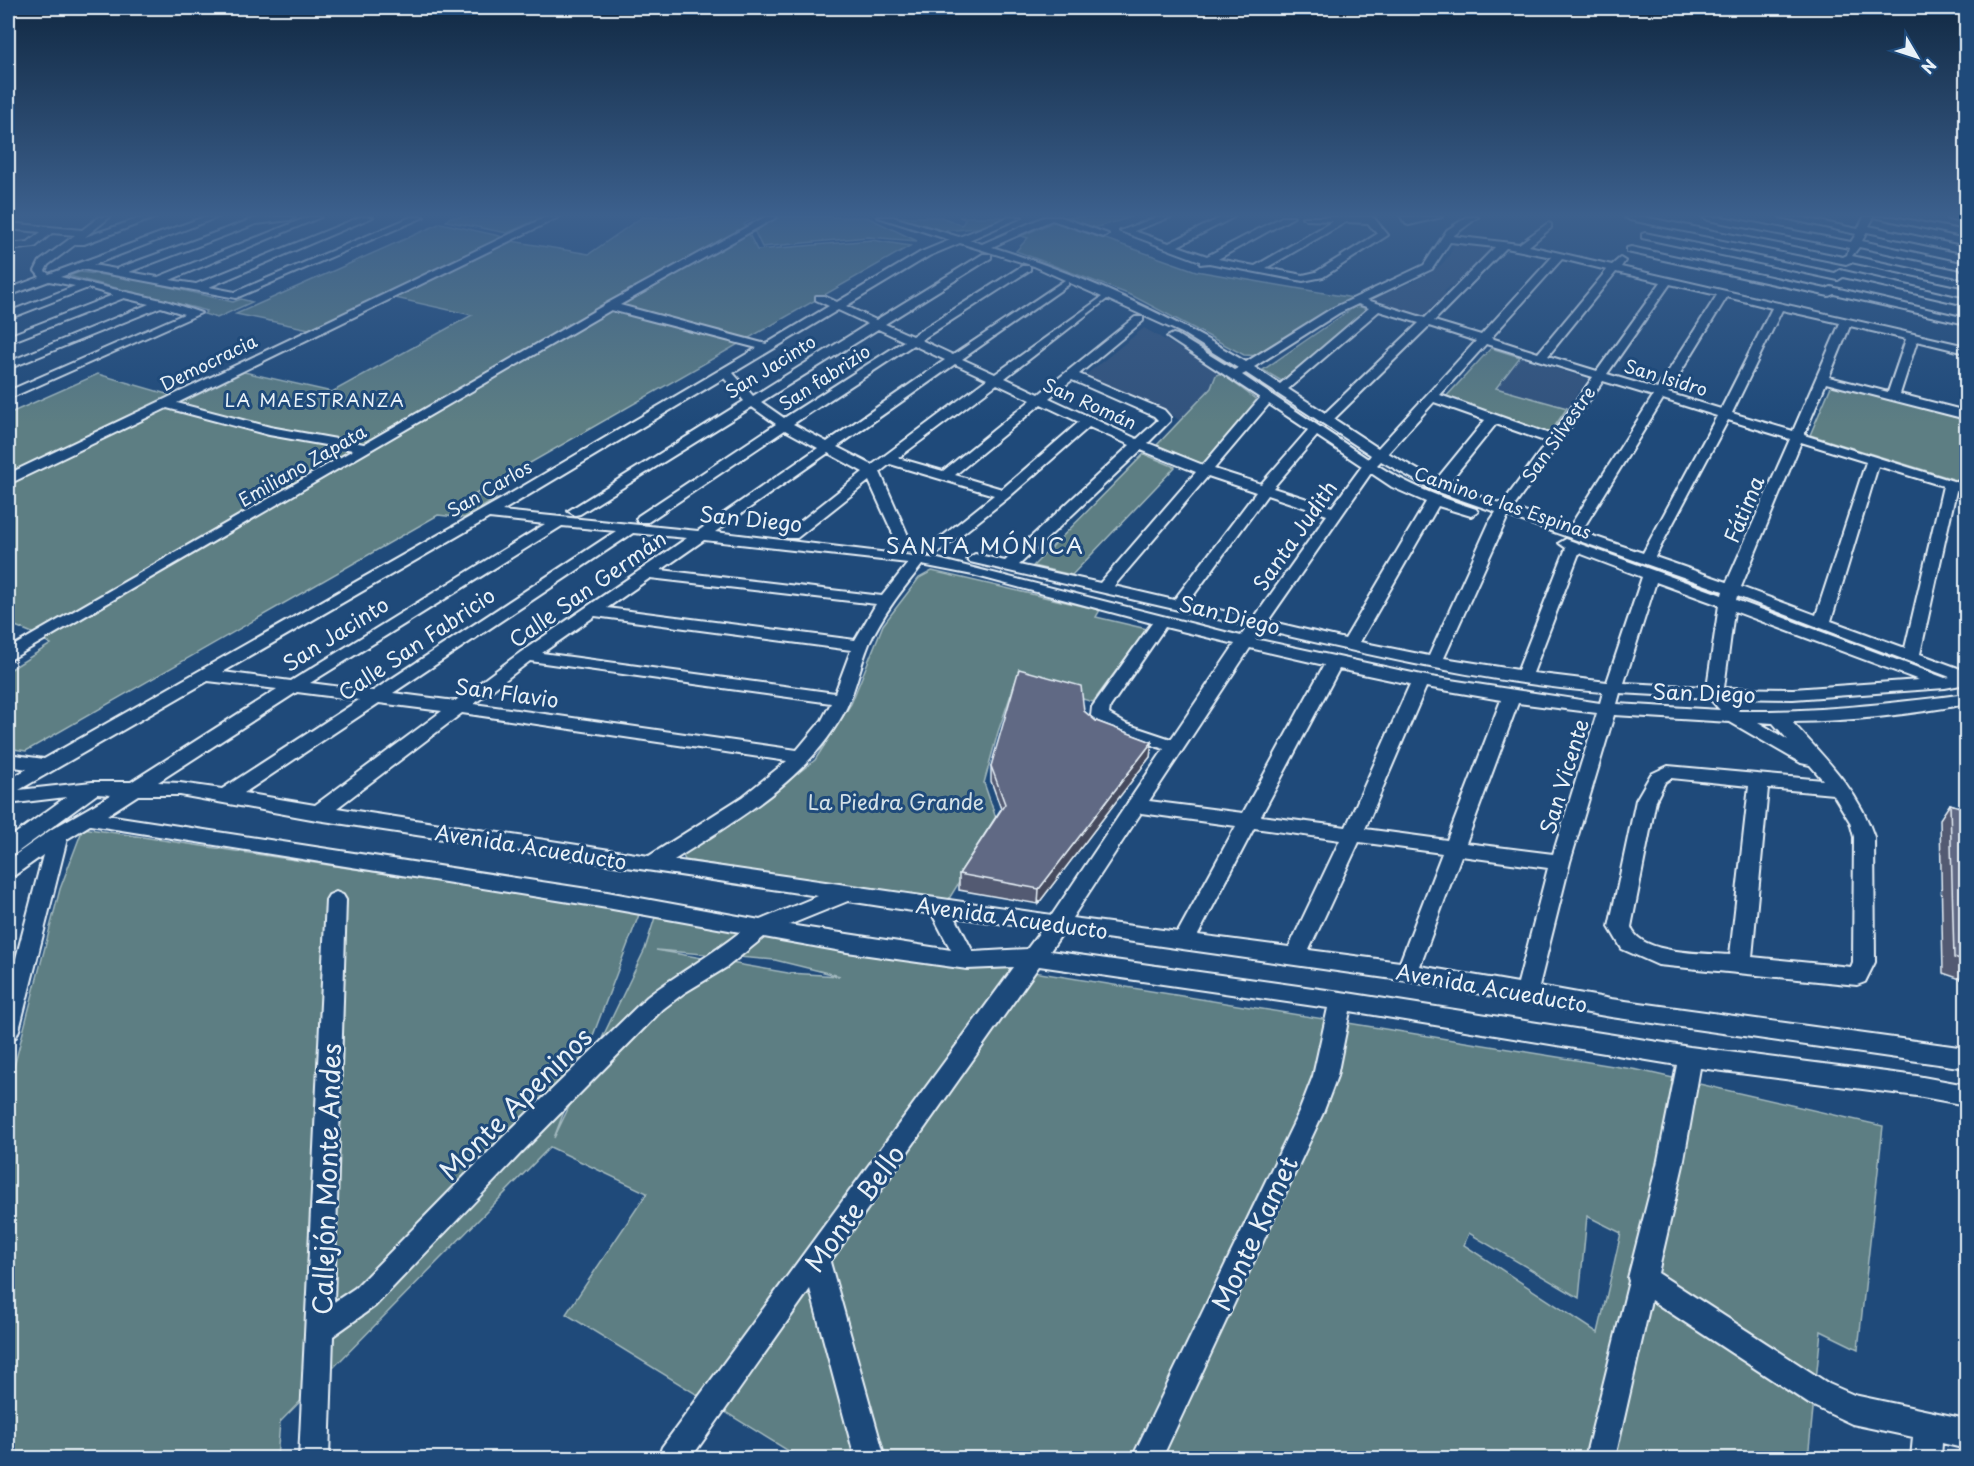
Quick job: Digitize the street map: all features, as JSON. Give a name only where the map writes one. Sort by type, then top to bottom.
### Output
[{"type":"street","points":[[8,293],[26,285]]},
{"type":"street","points":[[8,316],[88,285]]},
{"type":"street","points":[[8,395],[195,313],[91,285]]},
{"type":"street","points":[[184,285],[231,295],[260,285]]},
{"type":"street","points":[[196,288],[202,285]]},
{"type":"street","name":"Democracia","points":[[8,479],[411,285]]},
{"type":"street","name":"Emiliano Zapata","points":[[8,656],[647,285]]},
{"type":"street","name":"San Carlos","points":[[8,789],[503,504],[872,285]]},
{"type":"street","name":"San Jacinto","points":[[575,511],[874,324],[931,285]]},
{"type":"street","name":"San fabrizio","points":[[637,524],[784,424],[999,285]]},
{"type":"street","name":"Calle San Germán","points":[[317,813],[527,656],[650,573],[827,446],[1060,285]]},
{"type":"street","name":"Camino a las Espinas","points":[[1069,285],[1139,319],[1234,375],[1274,394],[1374,460],[1397,484],[1436,493],[1649,566],[1732,589],[1966,678]]},
{"type":"street","name":"Camino a las Espinas","points":[[1087,285],[1209,344],[1247,368],[1274,394]]},
{"type":"street","points":[[1234,375],[1355,300],[1387,285]]},
{"type":"street","points":[[1178,606],[1264,490],[1320,425],[1463,285]]},
{"type":"street","name":"Santa Judith","points":[[1057,924],[1245,642],[1374,460],[1533,285]]},
{"type":"street","points":[[1541,357],[1600,285]]},
{"type":"street","name":"San Silvestre","points":[[1434,663],[1501,516],[1664,285]]},
{"type":"street","points":[[1691,285],[1966,348]]},
{"type":"street","points":[[1803,285],[1966,321]]},
{"type":"street","points":[[1819,314],[1833,285]]},
{"type":"street","points":[[1888,285],[1966,302]]},
{"type":"street","points":[[1523,678],[1574,539],[1724,293]]},
{"type":"street","points":[[8,340],[124,294]]},
{"type":"street","name":"San Román","points":[[819,298],[1138,444],[1203,470],[1335,513]]},
{"type":"street","points":[[792,535],[872,471],[1102,300]]},
{"type":"street","name":"San Isidro","points":[[1355,300],[1959,487]]},
{"type":"street","points":[[8,366],[162,303]]},
{"type":"street","name":"San Vicente","points":[[1526,993],[1560,862],[1649,566],[1779,305]]},
{"type":"street","points":[[610,306],[765,347]]},
{"type":"street","points":[[1103,589],[1203,470],[1274,394],[1377,307]]},
{"type":"street","points":[[945,476],[1139,319]]},
{"type":"street","name":"Fátima","points":[[1715,694],[1727,604],[1732,589],[1847,321]]},
{"type":"street","points":[[1893,396],[1913,336]]},
{"type":"street","points":[[724,371],[750,400],[784,424],[872,471],[919,553]]},
{"type":"street","points":[[1008,567],[1164,421],[1164,417],[1071,375]]},
{"type":"street","points":[[1824,379],[1965,410]]},
{"type":"street","points":[[1432,398],[1554,440]]},
{"type":"street","points":[[164,403],[308,440],[366,448]]},
{"type":"street","points":[[1350,645],[1436,493],[1492,420]]},
{"type":"street","points":[[652,864],[750,799],[802,757],[830,721],[842,699],[861,646],[919,553],[1004,494],[1087,422]]},
{"type":"street","points":[[888,459],[1004,494]]},
{"type":"street","points":[[1822,623],[1873,460]]},
{"type":"street","points":[[1911,656],[1959,487]]},
{"type":"street","name":"San Diego","points":[[503,504],[575,511],[637,524]]},
{"type":"street","name":"San Diego","points":[[485,513],[560,521],[637,524],[919,553],[960,567],[1245,642],[1420,681],[1511,697],[1607,709],[1735,717],[1889,713],[1966,699]]},
{"type":"street","name":"San Jacinto","points":[[9,862],[137,787],[292,686],[560,521]]},
{"type":"street","name":"Calle San Fabricio","points":[[226,796],[637,524]]},
{"type":"street","name":"San Diego","points":[[710,531],[792,535],[1008,567],[1434,663],[1523,678],[1613,689],[1715,694],[1793,694],[1946,683],[1966,678]]},
{"type":"street","name":"Camino a las Espinas","points":[[1649,566],[1727,604],[1966,690]]},
{"type":"street","points":[[650,573],[887,601]]},
{"type":"street","points":[[594,611],[861,646]]},
{"type":"street","points":[[1162,620],[1101,707],[1100,716],[1120,728],[1175,746]]},
{"type":"street","points":[[527,656],[842,699]]},
{"type":"street","points":[[1183,942],[1334,663]]},
{"type":"street","name":"San Flavio","points":[[206,675],[457,707],[802,757]]},
{"type":"street","points":[[1295,957],[1353,834],[1420,681]]},
{"type":"street","points":[[1715,694],[1735,717],[1819,765]]},
{"type":"street","points":[[1407,972],[1511,697]]},
{"type":"street","points":[[1778,717],[1819,765],[1838,788],[1855,809],[1862,824],[1864,837],[1864,962],[1857,976],[1658,957],[1630,945],[1622,936],[1620,927],[1646,800],[1658,778],[1668,772],[1838,788]]},
{"type":"street","points":[[8,760],[48,766],[56,792]]},
{"type":"street","points":[[1740,965],[1760,781]]},
{"type":"street","name":"Avenida Acueducto","points":[[8,798],[92,789],[137,787],[180,789],[317,813],[652,864],[1057,924],[1407,972],[1526,993],[1966,1059]]},
{"type":"street","points":[[9,862],[92,789]]},
{"type":"street","points":[[1135,806],[1560,862]]},
{"type":"street","name":"Avenida Acueducto","points":[[86,818],[607,900],[759,929],[967,961],[1034,957],[1341,1001],[1690,1057],[1917,1086],[1966,1095]]},
{"type":"street","points":[[8,1030],[59,834]]},
{"type":"street","name":"Monte Apeninos","points":[[320,1328],[365,1298],[512,1145],[654,1004],[676,987],[719,961],[759,929],[847,892]]},
{"type":"street","name":"Callejón Monte Andes","points":[[314,1458],[336,900]]},
{"type":"street","points":[[939,907],[967,961]]},
{"type":"street","name":"Monte Bello","points":[[673,1458],[1057,924]]},
{"type":"street","name":"Monte Kamet","points":[[1147,1458],[1311,1113],[1325,1076],[1341,1001]]},
{"type":"street","points":[[1600,1458],[1641,1278],[1670,1165],[1690,1057]]},
{"type":"street","points":[[816,1261],[870,1458]]},
{"type":"street","points":[[1641,1278],[1819,1394],[1852,1409],[1966,1434]]},
{"type":"street","points":[[1926,1458],[1928,1425]]},
{"type":"shaded area","points":[[1404,285],[1456,285],[1450,286],[1444,292],[1449,296],[1426,318],[1368,300]]},
{"type":"shaded area","points":[[1144,328],[1212,367],[1217,373],[1211,388],[1181,422],[1170,413],[1142,399],[1086,377]]},
{"type":"shaded area","points":[[1520,357],[1588,379],[1567,408],[1495,388]]},
{"type":"green space","points":[[106,285],[162,285],[233,302],[241,299],[252,302],[217,318],[204,314],[207,311]]},
{"type":"green space","points":[[300,285],[841,285],[474,495],[496,499],[464,518],[438,515],[26,751],[8,748],[8,671],[51,644],[8,623],[8,414],[98,374],[187,400],[244,372],[332,392],[472,315],[382,295],[309,329],[236,314]]},
{"type":"green space","points":[[1105,285],[1280,285],[1353,298],[1262,356],[1244,355],[1133,296]]},
{"type":"green space","points":[[1356,306],[1369,309],[1285,383],[1263,370]]},
{"type":"green space","points":[[1491,348],[1520,357],[1496,388],[1567,408],[1549,435],[1444,399]]},
{"type":"green space","points":[[1221,373],[1258,401],[1207,463],[1200,463],[1157,445],[1211,388],[1216,375]]},
{"type":"green space","points":[[1832,384],[1966,420],[1966,483],[1810,435]]},
{"type":"green space","points":[[1144,454],[1175,467],[1072,575],[1033,566]]},
{"type":"green space","name":"La Piedra Grande","points":[[932,571],[1100,610],[1096,617],[1147,629],[1093,702],[1016,680],[984,783],[997,821],[947,902],[685,860],[683,855],[767,797],[815,760],[851,704],[883,625],[919,578]]},
{"type":"green space","points":[[83,828],[640,912],[554,1138],[645,949],[657,911],[1638,1070],[1883,1126],[1858,1349],[1821,1331],[1808,1458],[800,1458],[566,1314],[647,1193],[550,1147],[280,1422],[277,1458],[8,1458],[8,1090],[60,889]],"holes":[[[656,950],[775,960],[840,976],[788,973]],[[1587,1216],[1621,1233],[1598,1333],[1464,1245],[1469,1233],[1579,1298]]]},
{"type":"building","points":[[1019,669],[1081,686],[1084,711],[1096,721],[1152,742],[1039,889],[959,874],[1005,804],[991,766]]},
{"type":"building","points":[[1950,804],[1966,809],[1966,962],[1954,958]]},
{"type":"district","name":"LA MAESTRANZA","points":[[315,399]]},
{"type":"district","name":"SANTA MÓNICA","points":[[985,544]]}]
